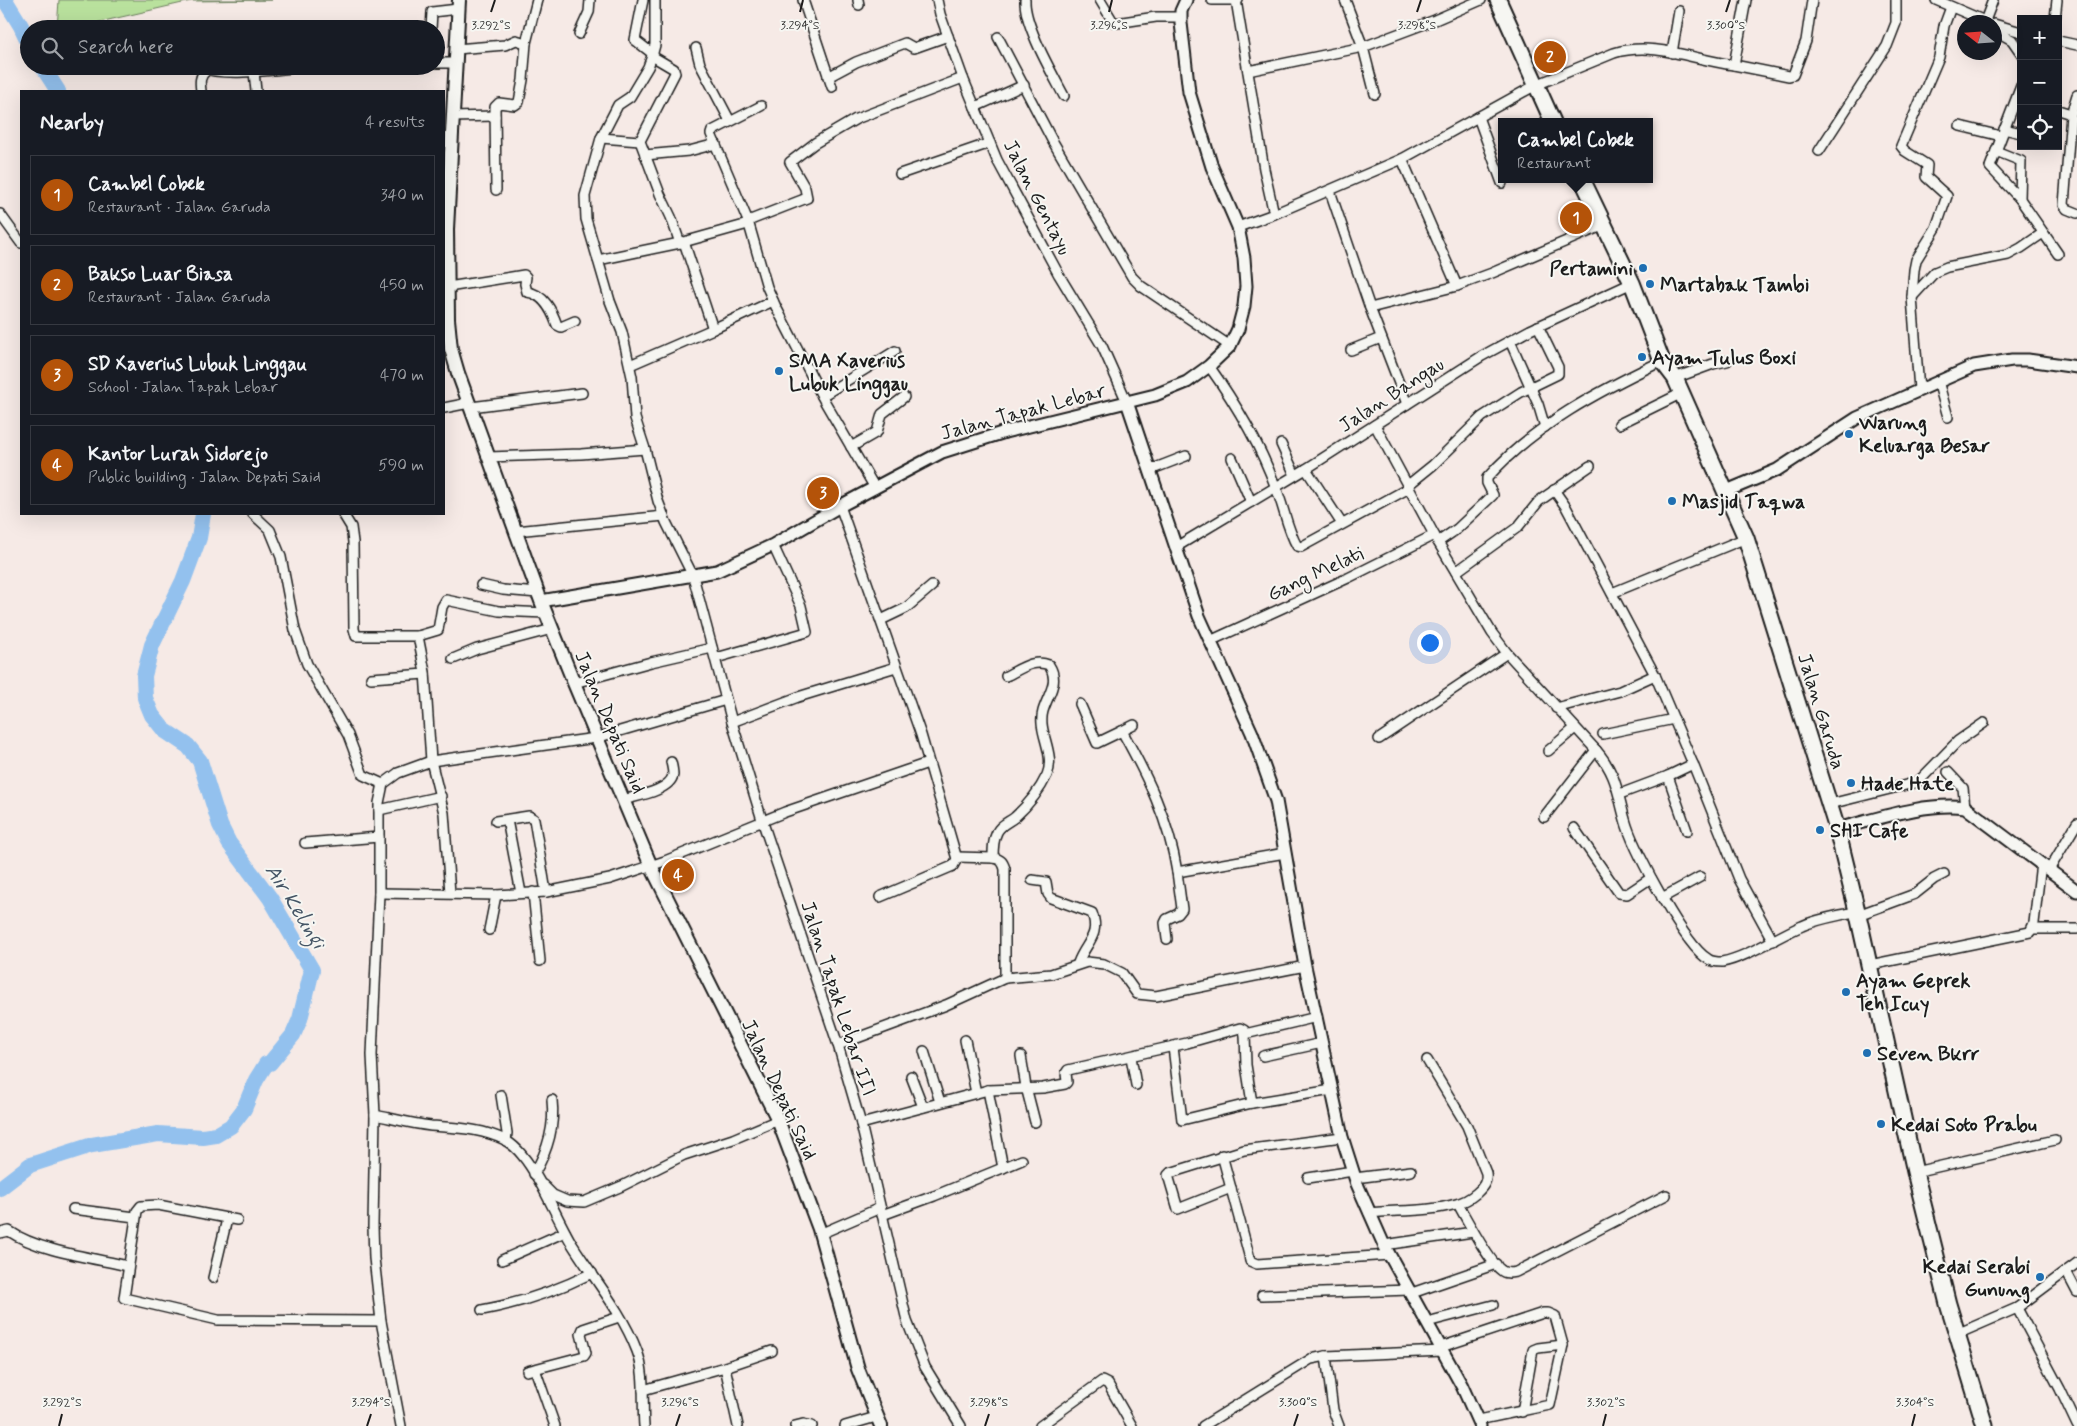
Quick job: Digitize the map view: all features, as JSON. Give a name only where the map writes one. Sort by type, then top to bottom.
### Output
[{"type":"highway","points":[[1498,0],[1551,118]]},
{"type":"highway","name":"Jalan Garuda","points":[[1584,183],[1632,283],[1662,361],[1675,378],[1746,538],[1837,828],[1870,965],[1915,1172],[1982,1425]]},
{"type":"main road","name":"Jalan Depati Said","points":[[458,5],[456,63],[449,122],[445,229],[452,349],[470,405],[542,602],[596,738],[651,866],[778,1120],[820,1234],[858,1369],[879,1421]]},
{"type":"street","points":[[496,190],[495,116],[497,104],[515,105],[519,102],[526,43],[537,0]]},
{"type":"street","points":[[579,34],[589,12],[590,0]]},
{"type":"street","points":[[643,0],[635,40],[674,69],[675,73],[640,141],[660,194],[682,242],[713,329]]},
{"type":"street","points":[[653,55],[655,0]]},
{"type":"street","points":[[803,0],[832,87]]},
{"type":"street","name":"Jalan Gentayu","points":[[938,0],[948,36],[974,107],[1020,207],[1102,346],[1127,402]]},
{"type":"street","points":[[1025,0],[1025,9],[1030,24],[1064,96]]},
{"type":"street","points":[[1100,0],[1112,20],[1116,23],[1156,17],[1181,17]]},
{"type":"street","points":[[998,37],[1052,140],[1135,281],[1230,346],[1238,329],[1244,306],[1246,286],[1242,244],[1238,227],[1212,167],[1189,92],[1181,17],[1186,0]]},
{"type":"street","points":[[1212,0],[1237,0],[1264,169],[1274,214]]},
{"type":"street","points":[[1345,0],[1363,48],[1375,94]]},
{"type":"street","points":[[1248,71],[1363,48],[1481,0]]},
{"type":"street","points":[[1734,65],[1746,0]]},
{"type":"street","points":[[1238,227],[1274,214],[1402,159],[1536,85],[1626,49],[1649,49],[1789,76],[1793,75],[1806,41],[1812,0]]},
{"type":"street","points":[[1819,150],[1887,46],[1896,23],[1896,0]]},
{"type":"street","points":[[1936,0],[1971,15]]},
{"type":"street","points":[[1988,15],[1993,0]]},
{"type":"street","points":[[2056,15],[2058,0]]},
{"type":"street","points":[[432,20],[432,12],[458,5]]},
{"type":"street","points":[[1919,390],[1912,297],[1914,265],[1936,228],[1947,196],[1926,177],[1927,165],[1904,152],[1901,146],[1939,56],[1944,26],[1951,6]]},
{"type":"street","points":[[1672,53],[1679,11]]},
{"type":"street","points":[[2002,26],[2017,31]]},
{"type":"street","points":[[2002,34],[2012,40],[2017,48]]},
{"type":"street","points":[[828,77],[856,62],[905,43],[914,48],[948,36]]},
{"type":"street","points":[[456,49],[505,45],[516,40],[526,43]]},
{"type":"street","points":[[2062,42],[2077,45]]},
{"type":"street","points":[[696,48],[700,64],[730,121]]},
{"type":"street","name":"Jalan Tapak Lebar III","points":[[653,55],[630,98],[618,105],[601,138],[585,201],[586,219],[610,301],[622,332],[630,365],[635,418],[664,516],[693,576],[732,722],[763,822],[838,1045],[861,1124],[907,1321],[924,1367],[961,1426]]},
{"type":"street","points":[[445,63],[456,63]]},
{"type":"street","points":[[201,75],[201,90]]},
{"type":"street","points":[[254,75],[256,90]]},
{"type":"street","points":[[598,260],[682,242],[748,222],[807,198],[805,188],[790,162],[815,142],[856,119],[963,78]]},
{"type":"street","points":[[974,107],[1024,85]]},
{"type":"street","points":[[2017,96],[1990,167],[2020,198],[2040,235],[2058,254]]},
{"type":"street","points":[[2077,97],[2071,114],[2073,134],[2064,206],[2077,213]]},
{"type":"street","points":[[761,106],[711,132],[748,222],[773,301],[822,396],[875,488]]},
{"type":"street","points":[[2062,111],[2071,114]]},
{"type":"street","points":[[449,122],[495,116]]},
{"type":"street","points":[[1478,117],[1498,172]]},
{"type":"street","points":[[1960,126],[2003,133],[2017,133]]},
{"type":"street","points":[[601,138],[640,141]]},
{"type":"street","points":[[900,174],[990,143]]},
{"type":"street","points":[[646,156],[689,151],[716,144]]},
{"type":"street","points":[[1996,151],[2021,161],[2020,198]]},
{"type":"street","points":[[1402,159],[1457,286]]},
{"type":"street","points":[[1330,190],[1370,308],[1407,404]]},
{"type":"street","points":[[0,214],[20,242]]},
{"type":"street","points":[[1370,308],[1457,286],[1492,274],[1604,225]]},
{"type":"street","points":[[1912,297],[1935,272],[1947,267],[2008,255],[2040,235]]},
{"type":"street","points":[[448,286],[524,275],[526,277],[527,292],[536,294],[552,311],[557,325],[561,326],[575,322]]},
{"type":"street","name":"Jalan Bangau","points":[[1176,547],[1295,476],[1510,341],[1538,326],[1632,283]]},
{"type":"street","points":[[630,365],[773,301]]},
{"type":"street","points":[[1209,366],[1235,404],[1276,487],[1298,546],[1301,546],[1408,487],[1482,417],[1558,372],[1558,367],[1538,326]]},
{"type":"street","points":[[1351,350],[1381,338]]},
{"type":"street","points":[[1510,341],[1538,404],[1545,427],[1603,390],[1662,361]]},
{"type":"street","name":"Jalan Tapak Lebar","points":[[542,602],[717,571],[773,545],[840,506],[942,452],[1004,432],[1127,402],[1174,388],[1209,366],[1230,346]]},
{"type":"street","points":[[822,396],[895,351]]},
{"type":"street","points":[[1724,492],[1777,470],[1857,418],[1974,366],[2012,360],[2028,360],[2077,367]]},
{"type":"street","points":[[1675,378],[1713,364],[1728,361]]},
{"type":"street","points":[[1938,381],[1948,417]]},
{"type":"street","points":[[445,408],[582,393]]},
{"type":"street","points":[[1619,424],[1682,393]]},
{"type":"street","points":[[851,447],[877,432],[882,414],[904,397]]},
{"type":"street","points":[[1127,402],[1210,641],[1252,733],[1276,801],[1305,966],[1342,1137],[1369,1212],[1387,1250],[1411,1292],[1427,1322],[1442,1349],[1462,1386],[1479,1423],[1550,1405],[1564,1345],[1557,1320],[1553,1314],[1548,1313],[1442,1349],[1326,1356],[1311,1359],[1203,1426]]},
{"type":"street","points":[[1375,425],[1436,538],[1492,633],[1507,654],[1596,750],[1609,767],[1620,794],[1627,826],[1652,878],[1662,898],[1685,934],[1700,952],[1712,961],[1724,962],[1803,926],[1858,913],[1915,894],[1934,878],[1944,874]]},
{"type":"street","name":"Gang Melati","points":[[1210,641],[1457,529],[1493,495],[1486,480],[1491,473],[1518,447],[1545,427]]},
{"type":"street","points":[[1281,444],[1295,476]]},
{"type":"street","points":[[489,456],[581,454],[645,449]]},
{"type":"street","points":[[1150,470],[1186,456]]},
{"type":"street","points":[[1232,458],[1251,502]]},
{"type":"street","points":[[1456,572],[1518,527],[1534,506],[1554,490],[1590,466]]},
{"type":"street","points":[[1306,469],[1342,524]]},
{"type":"street","points":[[1554,490],[1566,507],[1655,675],[1739,879],[1773,941]]},
{"type":"street","points":[[840,506],[921,735],[957,857],[953,866],[880,898]]},
{"type":"street","points":[[254,515],[270,530],[281,557],[295,630],[307,664],[348,735],[363,775],[383,784]]},
{"type":"street","points":[[344,515],[351,527],[353,542],[354,629],[356,636],[418,636],[438,630],[442,607],[446,600],[499,611],[542,602]]},
{"type":"street","points":[[516,531],[664,516]]},
{"type":"street","points":[[1612,593],[1746,538]]},
{"type":"street","points":[[716,658],[807,632],[801,606],[773,545]]},
{"type":"street","points":[[482,585],[542,602]]},
{"type":"street","points":[[881,620],[906,608],[932,586]]},
{"type":"street","points":[[453,659],[477,649],[552,629]]},
{"type":"street","points":[[418,636],[425,674],[431,761],[444,814],[450,894]]},
{"type":"street","points":[[574,683],[712,648]]},
{"type":"street","points":[[1379,739],[1507,654]]},
{"type":"street","points":[[993,858],[996,834],[1000,827],[1025,806],[1047,775],[1050,766],[1042,721],[1043,712],[1054,682],[1052,671],[1049,665],[1040,662],[1006,676]]},
{"type":"street","points":[[732,722],[798,697],[896,667]]},
{"type":"street","points":[[371,678],[425,674]]},
{"type":"street","points":[[1556,708],[1620,691],[1655,675]]},
{"type":"street","points":[[401,1426],[381,1322],[374,1250],[375,1115],[372,1047],[379,892],[379,810],[383,784],[398,773],[431,761],[596,738],[726,700]]},
{"type":"street","points":[[1080,704],[1098,743],[1134,724]]},
{"type":"street","points":[[1603,734],[1674,719]]},
{"type":"street","points":[[1830,804],[1918,782],[1958,742],[1984,723]]},
{"type":"street","points":[[1548,751],[1575,728]]},
{"type":"street","points":[[1122,732],[1147,777],[1159,805],[1176,872],[1182,909],[1178,914],[1167,919],[1165,924],[1167,939]]},
{"type":"street","points":[[1544,817],[1596,750]]},
{"type":"street","points":[[623,800],[662,788],[671,779],[673,774],[672,762]]},
{"type":"street","points":[[379,892],[496,895],[546,892],[610,879],[651,866],[785,812],[928,764]]},
{"type":"street","points":[[1620,794],[1668,776],[1693,764]]},
{"type":"street","points":[[1948,772],[1963,788],[1965,807]]},
{"type":"street","points":[[1668,776],[1687,831]]},
{"type":"street","points":[[379,810],[440,796]]},
{"type":"street","points":[[1837,828],[1926,808],[1953,805],[1965,807],[2077,891]]},
{"type":"street","points":[[496,821],[529,816],[534,819],[546,892]]},
{"type":"street","points":[[2032,929],[2045,866],[2077,823]]},
{"type":"street","points":[[508,825],[521,893]]},
{"type":"street","points":[[1574,828],[1619,893],[1627,894],[1652,878]]},
{"type":"street","points":[[306,843],[379,837]]},
{"type":"street","points":[[1176,872],[1285,852]]},
{"type":"street","points":[[957,857],[993,858],[999,859],[1004,863],[1005,978]]},
{"type":"street","points":[[1662,898],[1700,876]]},
{"type":"street","points":[[1032,880],[1046,882],[1048,894],[1051,898],[1092,913],[1095,920],[1095,933],[1078,963]]},
{"type":"street","points":[[533,892],[540,961]]},
{"type":"street","points":[[489,930],[496,895]]},
{"type":"street","points":[[1870,965],[2030,932],[2032,929],[2077,929]]},
{"type":"street","points":[[838,1045],[946,1004],[1005,978],[1051,974],[1078,963],[1097,963],[1112,967],[1125,976],[1137,994],[1156,996],[1305,966]]},
{"type":"street","points":[[1245,1034],[1317,1017]]},
{"type":"street","points":[[861,1124],[988,1090],[1026,1087],[1043,1088],[1065,1084],[1067,1083],[1066,1073],[1068,1070],[1131,1057],[1237,1028],[1243,1029],[1245,1034],[1246,1065],[1252,1103]]},
{"type":"street","points":[[965,1040],[976,1093]]},
{"type":"street","points":[[1262,1056],[1322,1043]]},
{"type":"street","points":[[1173,1046],[1182,1120],[1252,1103],[1332,1090]]},
{"type":"street","points":[[924,1051],[940,1102]]},
{"type":"street","points":[[1021,1056],[1026,1087],[1035,1122]]},
{"type":"street","points":[[1131,1057],[1136,1085]]},
{"type":"street","points":[[1369,1212],[1458,1204],[1485,1185],[1486,1173],[1467,1126],[1427,1060]]},
{"type":"street","points":[[911,1076],[923,1107]]},
{"type":"street","points":[[988,1090],[1003,1168]]},
{"type":"street","points":[[500,1095],[507,1134],[506,1141]]},
{"type":"street","points":[[536,1177],[543,1160],[552,1126],[552,1100]]},
{"type":"street","points":[[375,1115],[402,1122],[430,1126],[460,1127],[506,1141],[522,1155],[565,1232],[592,1272],[638,1352],[641,1364],[644,1426]]},
{"type":"street","points":[[536,1177],[553,1195],[567,1201],[584,1202],[622,1186],[684,1155],[733,1139],[778,1120]]},
{"type":"street","points":[[1231,1188],[1178,1210],[1168,1180],[1170,1173],[1244,1150],[1342,1137]]},
{"type":"street","points":[[1915,1172],[2055,1140]]},
{"type":"street","points":[[1222,1156],[1250,1261],[1257,1264],[1387,1250],[1474,1232]]},
{"type":"street","points":[[820,1234],[881,1212],[934,1196],[1022,1160]]},
{"type":"street","points":[[1308,1178],[1411,1171]]},
{"type":"street","points":[[1458,1204],[1499,1270],[1516,1272],[1666,1195]]},
{"type":"street","points":[[237,1220],[148,1205],[141,1206],[136,1211],[124,1298],[218,1320],[381,1322]]},
{"type":"street","points":[[73,1209],[136,1217]]},
{"type":"street","points":[[213,1278],[227,1219]]},
{"type":"street","points":[[0,1233],[9,1231],[28,1240],[62,1251],[128,1266]]},
{"type":"street","points":[[502,1260],[565,1232]]},
{"type":"street","points":[[1957,1334],[2017,1308],[2077,1263]]},
{"type":"street","points":[[1262,1295],[1411,1292],[1496,1264]]},
{"type":"street","points":[[2066,1271],[2077,1292]]},
{"type":"street","points":[[482,1310],[513,1304],[561,1288],[592,1272]]},
{"type":"street","points":[[1427,1322],[1493,1304]]},
{"type":"street","points":[[2017,1308],[2077,1425]]},
{"type":"street","points":[[554,1426],[531,1370],[584,1356],[586,1351],[581,1334],[583,1329],[619,1317]]},
{"type":"street","points":[[1522,1412],[1533,1350],[1564,1345]]},
{"type":"street","points":[[643,1390],[725,1367],[772,1351]]},
{"type":"street","points":[[1326,1356],[1333,1410],[1339,1426]]},
{"type":"street","points":[[725,1367],[738,1426]]},
{"type":"street","points":[[1040,1426],[1054,1422],[1102,1381],[1108,1384],[1132,1426]]},
{"type":"street","points":[[846,1426],[879,1421]]},
{"type":"street","points":[[795,1426],[803,1424],[812,1426]]},
{"type":"green space","points":[[59,0],[272,0],[191,1],[108,20],[58,20]]},
{"type":"waterway","name":"Air Kelingi","points":[[5,0],[20,24]]},
{"type":"waterway","name":"Air Kelingi","points":[[48,75],[57,90]]},
{"type":"waterway","name":"Air Kelingi","points":[[0,1188],[30,1165],[92,1145],[158,1134],[203,1137],[216,1135],[231,1126],[244,1109],[256,1080],[266,1064],[270,1063],[293,1035],[300,1019],[312,970],[270,898],[229,843],[220,825],[200,761],[188,746],[164,730],[152,715],[145,698],[144,676],[152,645],[183,581],[199,538],[203,515]]},
{"type":"place","name":"Bakso Luar Biasa","points":[[1550,57]]},
{"type":"place","name":"Cambel Cobek","points":[[1576,218]]},
{"type":"place","name":"Pertamini","points":[[1643,268]]},
{"type":"place","name":"Martabak Tambi","points":[[1650,284]]},
{"type":"place","name":"Ayam Tulus Boxi","points":[[1642,357]]},
{"type":"place","name":"SMA Xaverius Lubuk Linggau","points":[[779,371]]},
{"type":"place","name":"Warung Keluarga Besar","points":[[1849,434]]},
{"type":"place","name":"SD Xaverius Lubuk Linggau","points":[[823,493]]},
{"type":"place","name":"Masjid Taqwa","points":[[1672,501]]},
{"type":"place","name":"Hade Hate","points":[[1851,783]]},
{"type":"place","name":"SHI Cafe","points":[[1820,830]]},
{"type":"place","name":"Kantor Lurah Sidorejo","points":[[678,875]]},
{"type":"place","name":"Ayam Geprek Teh Icuy","points":[[1846,992]]},
{"type":"place","name":"Seven Bkrr","points":[[1867,1053]]},
{"type":"place","name":"Kedai Soto Prabu","points":[[1881,1124]]},
{"type":"place","name":"Kedai Serabi Gunung","points":[[2040,1277]]}]
